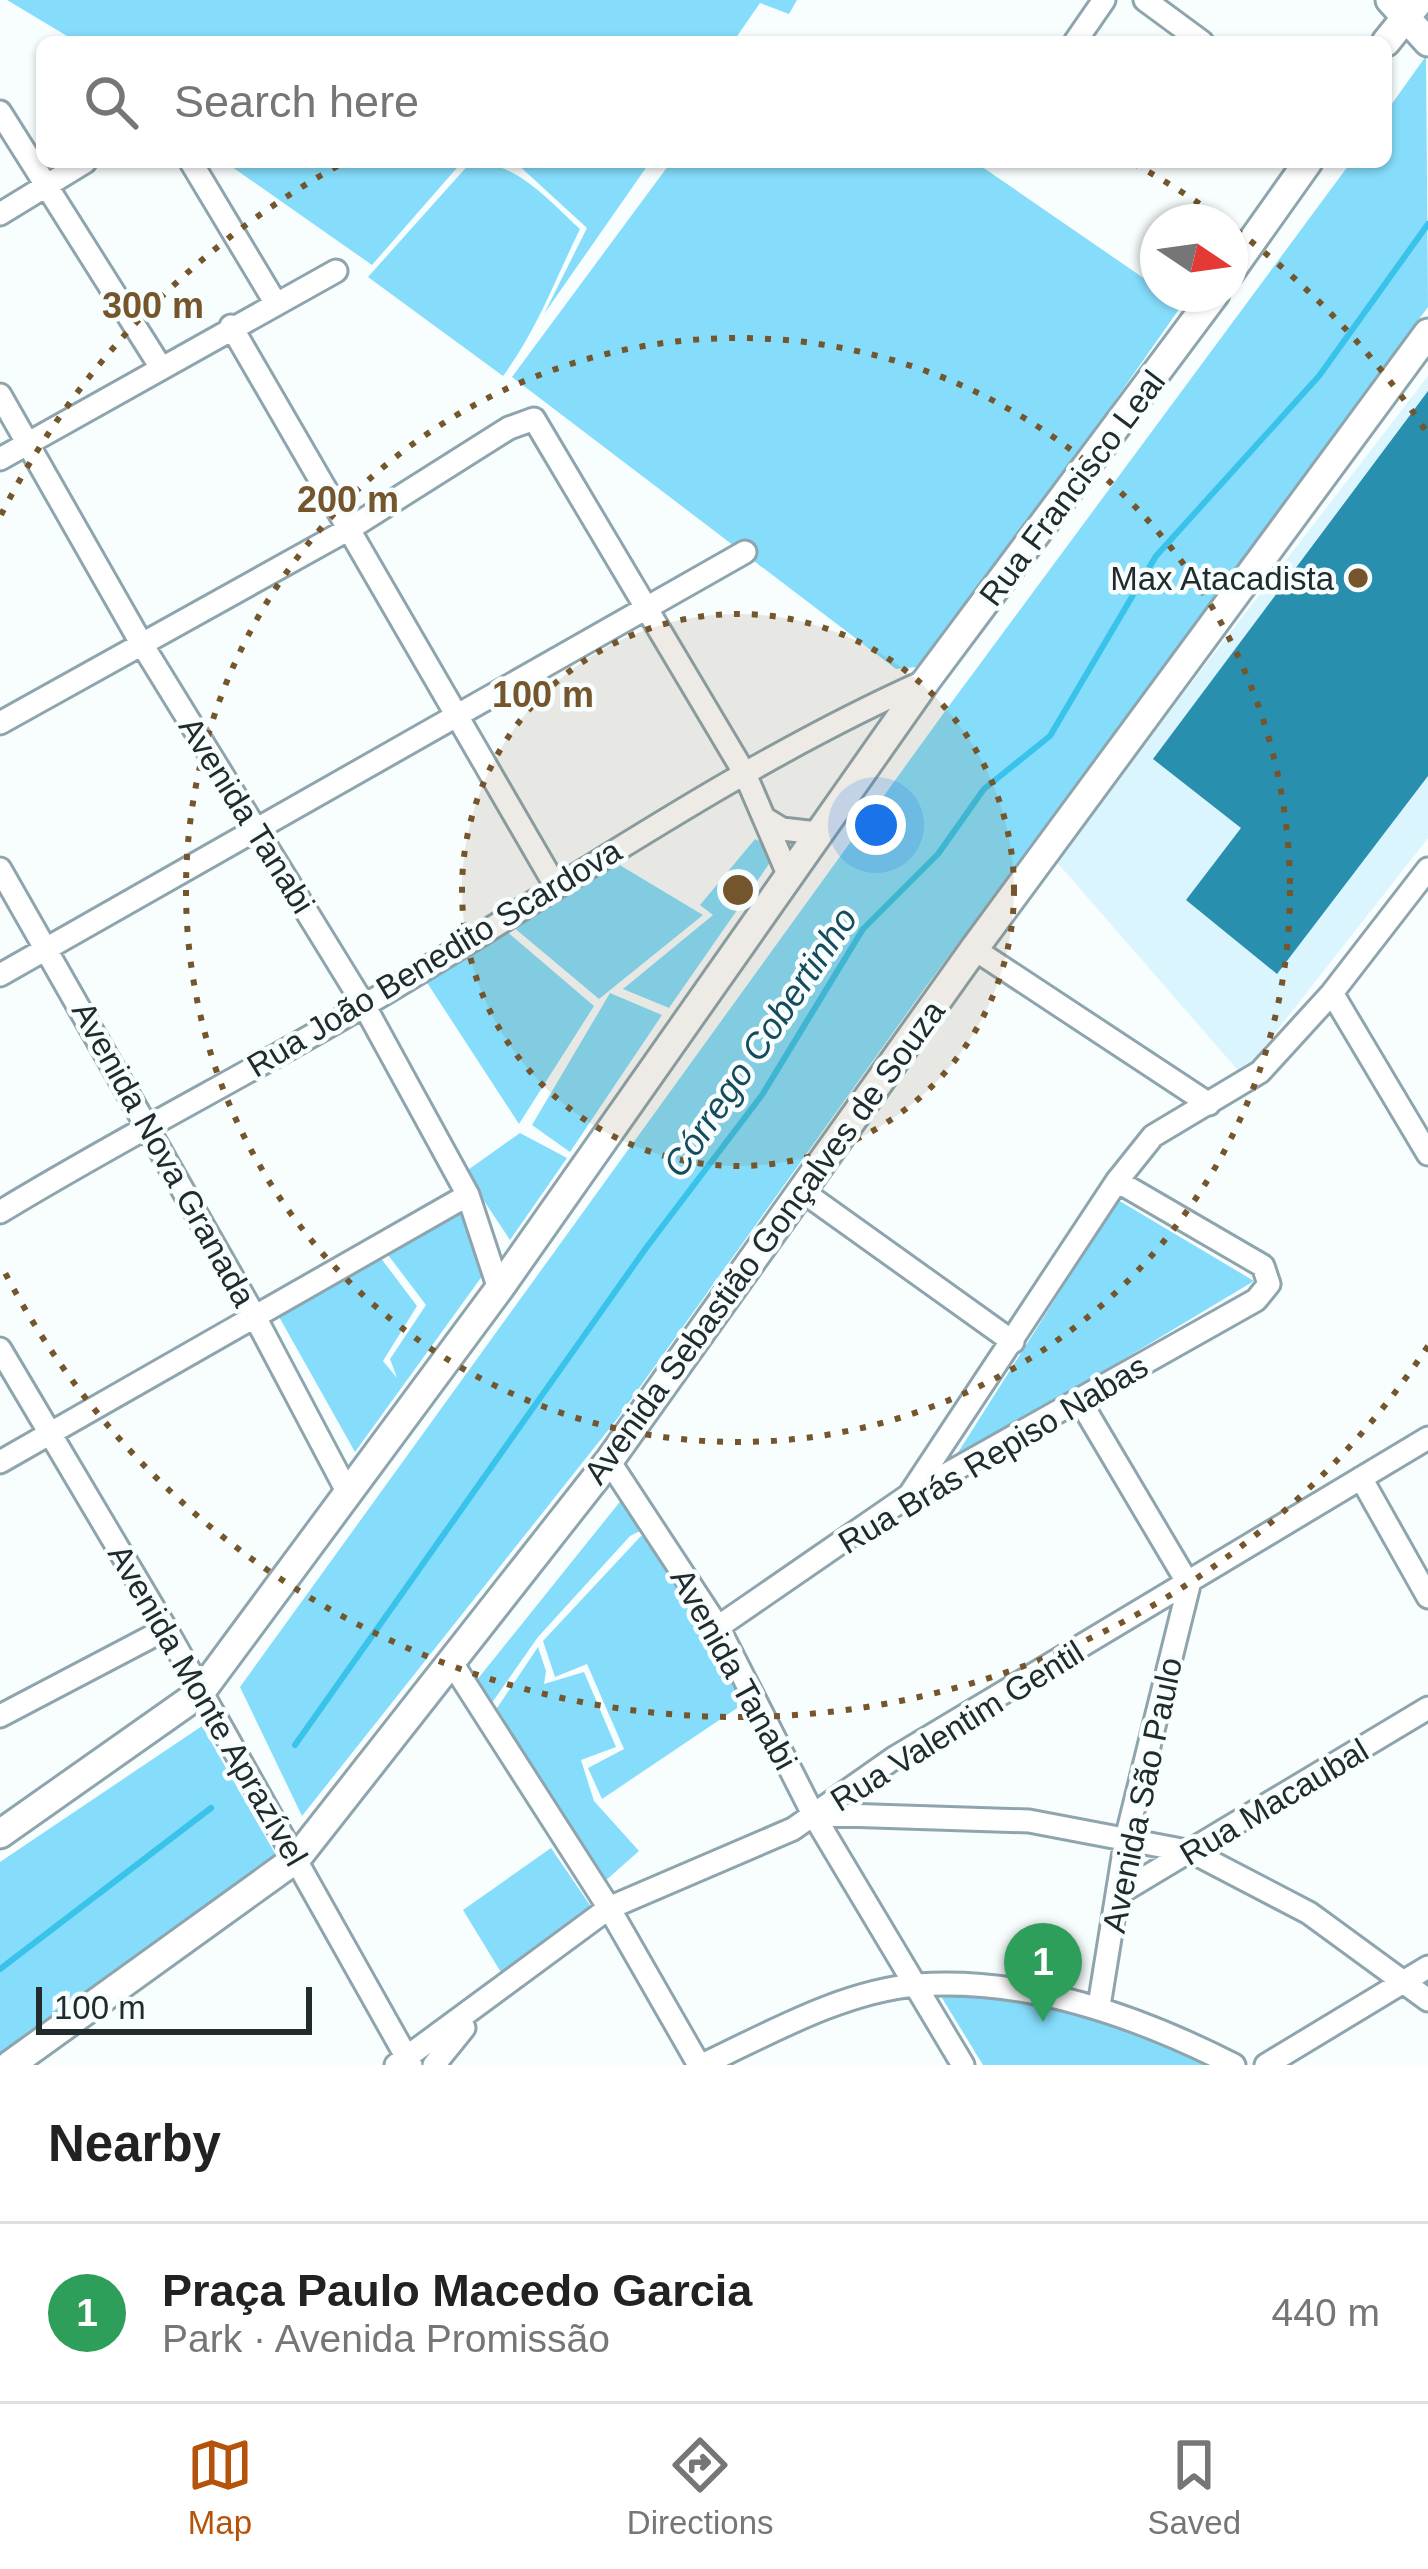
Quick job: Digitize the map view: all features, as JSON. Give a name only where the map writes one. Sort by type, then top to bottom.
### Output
[{"type":"main road","points":[[1389,36],[1405,5]]},
{"type":"main road","points":[[1405,5],[1428,42]]},
{"type":"main road","points":[[1248,247],[1304,168]]},
{"type":"main road","name":"Rua Francisco Leal","points":[[926,681],[1201,312]]},
{"type":"main road","name":"Avenida Sebastião Gonçalves de Souza","points":[[10,2065],[297,1858],[609,1461],[974,949],[1428,333]]},
{"type":"main road","points":[[0,1834],[200,1693],[499,1289],[926,681]]},
{"type":"street","points":[[1080,36],[1104,0]]},
{"type":"street","points":[[1144,0],[1194,36]]},
{"type":"street","points":[[0,112],[160,366]]},
{"type":"street","points":[[0,214],[76,168]]},
{"type":"street","points":[[195,168],[275,302]]},
{"type":"street","points":[[0,459],[231,326],[336,272]]},
{"type":"street","points":[[231,326],[556,885]]},
{"type":"street","name":"Avenida Tanabi","points":[[0,395],[140,641],[364,1005],[468,1195],[499,1289]]},
{"type":"street","points":[[0,723],[140,641],[349,529],[509,428],[534,419],[745,774],[788,874]]},
{"type":"street","points":[[0,975],[745,552]]},
{"type":"street","name":"Rua João Benedito Scardova","points":[[0,1212],[144,1124],[364,1005],[745,774],[926,681]]},
{"type":"street","points":[[871,708],[895,724]]},
{"type":"street","points":[[764,817],[782,830],[818,833]]},
{"type":"street","name":"Avenida Nova Granada","points":[[0,868],[255,1317],[348,1493]]},
{"type":"street","points":[[908,1496],[1117,1181],[1153,1136],[1260,1072],[1332,993],[1428,868]]},
{"type":"street","points":[[974,949],[1209,1104]]},
{"type":"street","points":[[1332,993],[1428,1154]]},
{"type":"street","name":"Rua Brás Repiso Nabas","points":[[718,1627],[908,1496],[1256,1300],[1269,1284],[1263,1266],[1117,1181]]},
{"type":"street","points":[[802,1191],[1013,1342]]},
{"type":"street","points":[[0,1462],[468,1195]]},
{"type":"street","points":[[483,1241],[494,1249],[528,1247]]},
{"type":"street","name":"Avenida Monte Aprazível","points":[[0,1349],[297,1858],[404,2063]]},
{"type":"street","points":[[1080,1401],[1190,1585]]},
{"type":"street","name":"Rua Valentim Gentil","points":[[404,2063],[609,1908],[773,1838],[894,1758],[1190,1585],[1428,1438]]},
{"type":"street","points":[[322,1442],[350,1459],[374,1458]]},
{"type":"street","name":"Avenida Tanabi","points":[[609,1461],[718,1627],[813,1814],[963,2065]]},
{"type":"street","points":[[1361,1478],[1428,1597]]},
{"type":"street","name":"Avenida São Paulo","points":[[1100,2006],[1126,1839],[1190,1585]]},
{"type":"street","points":[[0,1716],[166,1629]]},
{"type":"street","points":[[452,1663],[609,1908],[700,2065],[842,2004],[916,1985],[1001,1990],[1100,2006],[1234,2065]]},
{"type":"street","name":"Rua Macaubal","points":[[1118,1894],[1428,1708]]},
{"type":"street","points":[[813,1814],[1029,1821],[1192,1852],[1309,1913],[1428,2000]]},
{"type":"street","points":[[1266,2065],[1428,1966]]},
{"type":"street","name":"Rua Valentim Gentil","points":[[434,2065],[483,2005]]},
{"type":"shaded area","points":[[7,0],[797,0],[789,14],[760,3],[737,36],[67,36]]},
{"type":"shaded area","points":[[1426,56],[1428,307],[925,988],[617,1419],[302,1816],[240,1687],[943,714],[1240,312],[1248,312],[1248,301],[1347,168],[1392,168],[1392,104]]},
{"type":"shaded area","points":[[234,168],[457,168],[372,265]]},
{"type":"shaded area","points":[[466,168],[503,168],[517,175],[580,229],[536,323],[503,376],[368,277]]},
{"type":"shaded area","points":[[522,168],[646,168],[544,314],[587,228]]},
{"type":"shaded area","points":[[667,168],[984,168],[1140,276],[1140,312],[1177,312],[929,666],[896,669],[512,377]]},
{"type":"shaded area","name":"Max Atacadista","points":[[1428,376],[1428,838],[1242,1075],[1055,860]]},
{"type":"shaded area","points":[[755,839],[778,851],[669,1008],[623,989],[713,915],[700,905]]},
{"type":"shaded area","points":[[613,861],[703,915],[599,999],[512,926]]},
{"type":"shaded area","points":[[504,929],[594,1006],[519,1124],[424,978]]},
{"type":"shaded area","points":[[610,993],[662,1015],[570,1152],[532,1125]]},
{"type":"shaded area","points":[[520,1133],[567,1158],[510,1240],[465,1172]]},
{"type":"shaded area","points":[[1118,1200],[1254,1281],[952,1462]]},
{"type":"shaded area","points":[[467,1209],[488,1268],[355,1452],[278,1315],[380,1257],[417,1306],[383,1361],[397,1378],[390,1359],[426,1305],[385,1251]]},
{"type":"shaded area","points":[[627,1493],[648,1527],[630,1536],[538,1637],[489,1707],[472,1686]]},
{"type":"shaded area","points":[[641,1536],[650,1538],[755,1696],[602,1799],[588,1768],[624,1749],[587,1664],[555,1677],[543,1641]]},
{"type":"shaded area","points":[[538,1647],[546,1671],[544,1684],[584,1672],[616,1747],[581,1760],[594,1801],[639,1851],[605,1881],[495,1711]]},
{"type":"shaded area","points":[[202,1726],[276,1855],[0,2064],[0,1862]]},
{"type":"shaded area","points":[[551,1848],[592,1908],[502,1974],[463,1910]]},
{"type":"shaded area","points":[[939,1993],[1099,2010],[1222,2065],[983,2065]]},
{"type":"building","name":"Max Atacadista","points":[[1428,391],[1428,776],[1277,974],[1186,900],[1241,828],[1153,759]]},
{"type":"waterway","name":"Córrego Cobertinho","points":[[295,1745],[646,1248],[762,1095],[863,929],[938,854],[984,789],[1050,736],[1156,556],[1319,376],[1428,224]]},
{"type":"waterway","name":"Córrego Cobertinho","points":[[0,1969],[211,1808]]},
{"type":"place","name":"Max Atacadista","points":[[1358,578]]},
{"type":"place","name":"Praça Paulo Macedo Garcia","points":[[1043,2022]]}]
